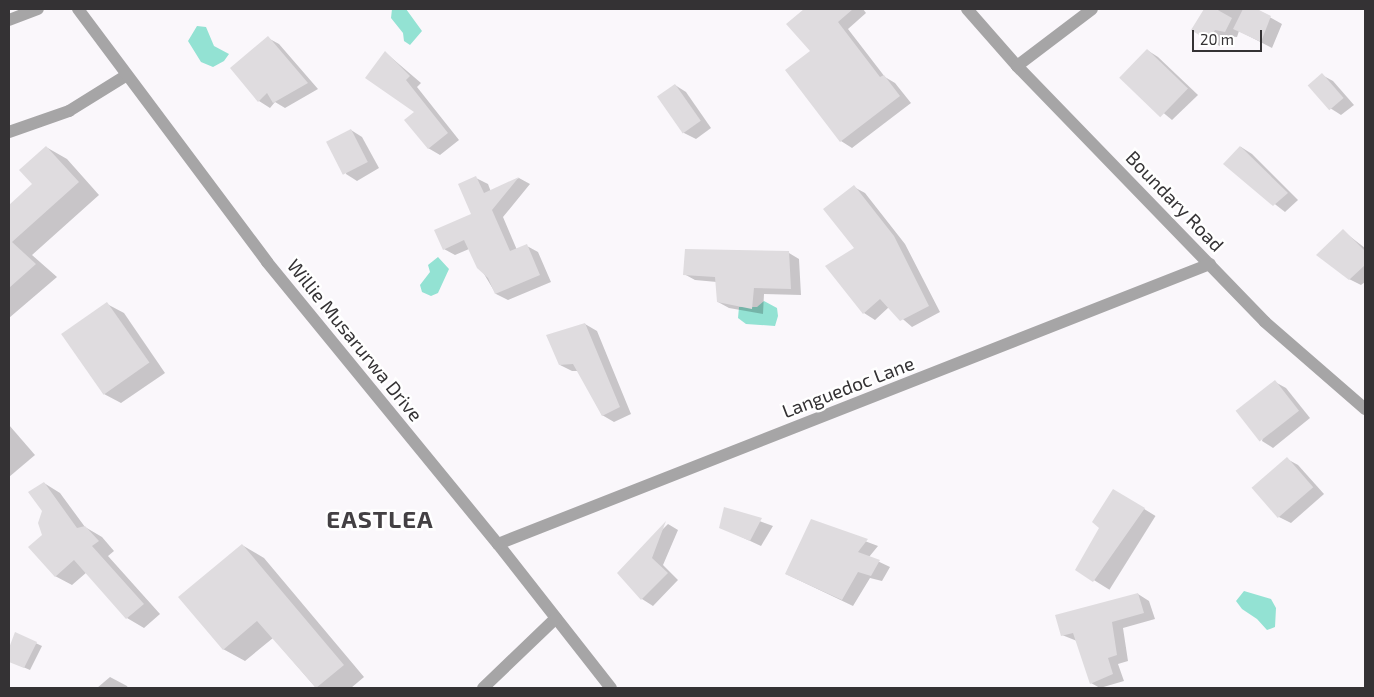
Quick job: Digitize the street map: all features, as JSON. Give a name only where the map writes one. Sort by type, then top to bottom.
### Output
[{"type":"street","points":[[9,20],[38,9]]},
{"type":"street","name":"Willie Musarurwa Drive","points":[[78,9],[267,262],[498,544],[611,688]]},
{"type":"street","name":"Boundary Road","points":[[967,9],[1017,66],[1265,322],[1365,409]]},
{"type":"street","points":[[1017,66],[1092,9]]},
{"type":"street","points":[[9,132],[69,111],[127,75]]},
{"type":"street","name":"Languedoc Lane","points":[[498,544],[1210,264]]},
{"type":"street","points":[[483,688],[556,618]]},
{"type":"shaded area","points":[[392,9],[406,9],[422,31],[410,45],[404,41],[403,33],[391,18]]},
{"type":"shaded area","points":[[197,26],[206,27],[214,46],[229,54],[224,61],[213,67],[201,62],[188,41]]},
{"type":"shaded area","points":[[438,257],[449,269],[438,293],[431,296],[422,292],[420,285],[430,272],[428,265]]},
{"type":"shaded area","points":[[764,301],[777,308],[778,316],[775,326],[746,324],[738,318],[739,307],[757,307]]},
{"type":"shaded area","points":[[1244,591],[1271,599],[1276,608],[1275,627],[1267,630],[1257,619],[1242,609],[1236,601]]},
{"type":"building","points":[[804,9],[853,9],[838,22],[880,77],[884,75],[900,96],[840,142],[785,70],[810,51],[786,24]]},
{"type":"building","points":[[1204,9],[1216,9],[1232,18],[1225,32],[1215,30],[1209,41],[1191,30]]},
{"type":"building","points":[[1243,9],[1257,9],[1271,16],[1261,42],[1233,29]]},
{"type":"building","points":[[268,36],[308,83],[273,103],[267,93],[258,102],[230,68]]},
{"type":"building","points":[[1147,49],[1188,89],[1160,117],[1119,78]]},
{"type":"building","points":[[385,51],[410,76],[406,80],[448,133],[428,149],[404,120],[414,112],[365,78]]},
{"type":"building","points":[[1322,73],[1344,98],[1329,110],[1308,85]]},
{"type":"building","points":[[675,84],[701,121],[683,133],[657,97]]},
{"type":"building","points":[[351,129],[368,162],[343,175],[326,142]]},
{"type":"building","points":[[46,146],[79,182],[12,242],[36,264],[9,288],[9,205],[32,184],[19,170]]},
{"type":"building","points":[[1240,146],[1288,193],[1273,206],[1223,164]]},
{"type":"building","points":[[476,176],[484,193],[519,177],[492,210],[510,251],[527,244],[540,275],[495,294],[488,278],[477,268],[464,240],[443,250],[434,230],[471,214],[458,184]]},
{"type":"building","points":[[854,185],[894,236],[929,306],[900,321],[880,299],[863,314],[825,266],[854,248],[823,209]]},
{"type":"building","points":[[1343,229],[1365,251],[1365,265],[1349,280],[1316,255]]},
{"type":"building","points":[[685,249],[789,251],[791,289],[754,288],[752,309],[717,302],[715,277],[683,275]]},
{"type":"building","points":[[107,302],[149,363],[104,395],[61,334]]},
{"type":"building","points":[[585,323],[620,407],[602,416],[573,364],[559,365],[546,335]]},
{"type":"building","points":[[1275,380],[1299,411],[1260,442],[1236,411]]},
{"type":"building","points":[[1287,457],[1313,487],[1278,518],[1252,488]]},
{"type":"building","points":[[44,482],[77,528],[85,526],[99,541],[92,546],[144,604],[126,619],[74,560],[55,577],[28,547],[42,535],[38,523],[42,511],[28,492]]},
{"type":"building","points":[[1113,489],[1145,508],[1093,582],[1075,570],[1099,528],[1092,522]]},
{"type":"building","points":[[724,507],[762,518],[750,541],[719,528]]},
{"type":"building","points":[[811,519],[868,539],[858,552],[880,560],[871,576],[858,572],[842,600],[785,574]]},
{"type":"building","points":[[666,521],[652,558],[668,573],[641,600],[617,573]]},
{"type":"building","points":[[242,544],[344,665],[316,688],[257,621],[223,650],[178,597]]},
{"type":"building","points":[[1138,593],[1144,613],[1112,622],[1117,655],[1108,658],[1113,674],[1090,684],[1073,633],[1061,636],[1055,615]]},
{"type":"building","points":[[15,632],[37,642],[24,668],[9,662],[9,648]]},
{"type":"district","name":"EASTLEA","points":[[380,519]]}]
